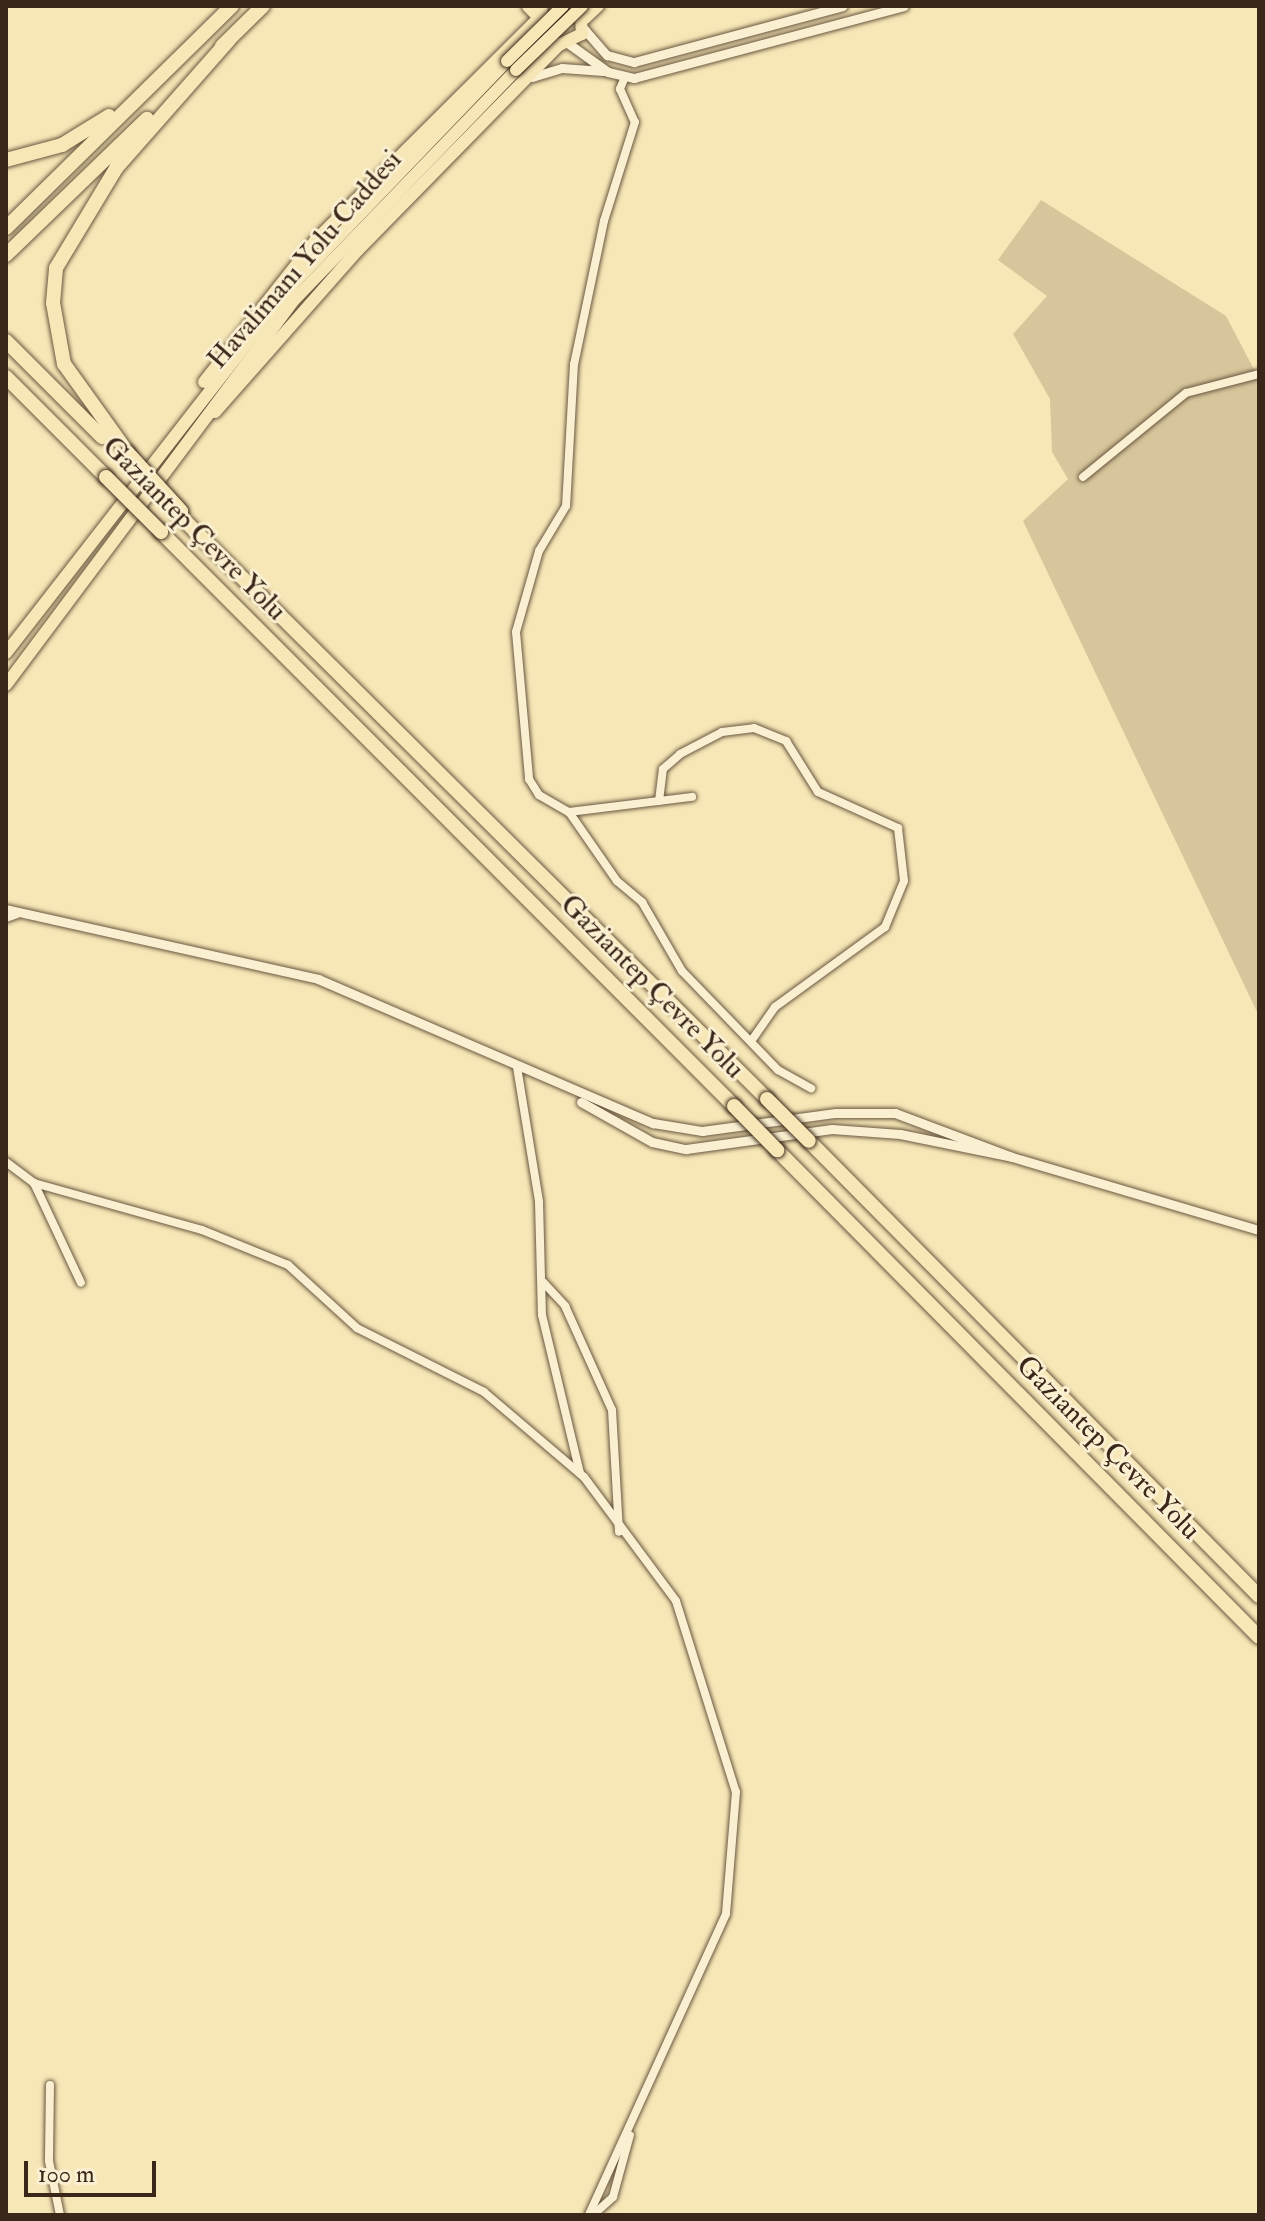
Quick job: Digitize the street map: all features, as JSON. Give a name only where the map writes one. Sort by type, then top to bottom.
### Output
[{"type":"highway","points":[[6,228],[232,6]]},
{"type":"highway","points":[[6,255],[263,6]]},
{"type":"highway","name":"Havalimanı Yolu Caddesi","points":[[6,685],[305,289],[512,66],[563,6]]},
{"type":"highway","points":[[181,450],[358,250],[522,83],[564,45],[583,15],[598,6]]},
{"type":"highway","points":[[190,410],[217,359],[285,274],[536,12],[545,39],[564,45]]},
{"type":"highway","name":"Havalimanı Yolu Caddesi","points":[[6,653],[190,410],[335,234],[512,66],[583,15]]},
{"type":"highway","points":[[6,160],[88,132],[214,23]]},
{"type":"highway","points":[[126,456],[64,364],[53,303],[56,268],[117,167],[229,40]]},
{"type":"highway","name":"Gaziantep Çevre Yolu","points":[[6,341],[126,456],[207,543],[809,1141],[1259,1596]]},
{"type":"highway","name":"Gaziantep Çevre Yolu","points":[[6,377],[1259,1637]]},
{"type":"street","points":[[583,15],[607,55],[634,62],[843,6]]},
{"type":"street","points":[[522,83],[562,68],[608,72],[625,77],[904,6]]},
{"type":"street","points":[[564,45],[608,72]]},
{"type":"street","points":[[625,77],[620,89],[635,122],[604,221],[574,364],[566,506],[539,551],[516,632],[529,779],[539,795],[569,812],[617,881],[642,902],[682,971],[753,1039],[778,1070],[811,1088]]},
{"type":"street","points":[[1083,477],[1186,393],[1259,374]]},
{"type":"street","points":[[659,801],[663,769],[680,754],[722,732],[754,728],[786,741],[818,792],[898,828],[904,881],[885,927],[775,1007],[753,1039]]},
{"type":"street","points":[[569,812],[692,797]]},
{"type":"street","points":[[6,909],[17,914],[164,939],[318,979],[554,1085],[641,1137],[686,1149],[861,1128],[1012,1157]]},
{"type":"street","points":[[6,918],[17,914]]},
{"type":"street","points":[[517,1067],[516,1099],[537,1182],[542,1315],[580,1474]]},
{"type":"street","points":[[554,1085],[653,1123],[702,1131],[836,1113],[895,1113],[1012,1157],[1259,1230]]},
{"type":"street","points":[[6,1162],[34,1183],[202,1230],[288,1265],[357,1328],[484,1392],[580,1474],[619,1533],[676,1601],[736,1792],[726,1914],[591,2215]]},
{"type":"street","points":[[34,1183],[81,1283]]},
{"type":"street","points":[[543,1282],[565,1306],[612,1410],[619,1533]]},
{"type":"street","points":[[50,2085],[49,2161],[60,2215]]},
{"type":"street","points":[[591,2215],[613,2197],[631,2130]]},
{"type":"shaded area","points":[[1041,200],[1226,316],[1259,379],[1259,1016],[1023,521],[1068,479],[1052,452],[1050,399],[1013,334],[1047,296],[998,260]]}]
